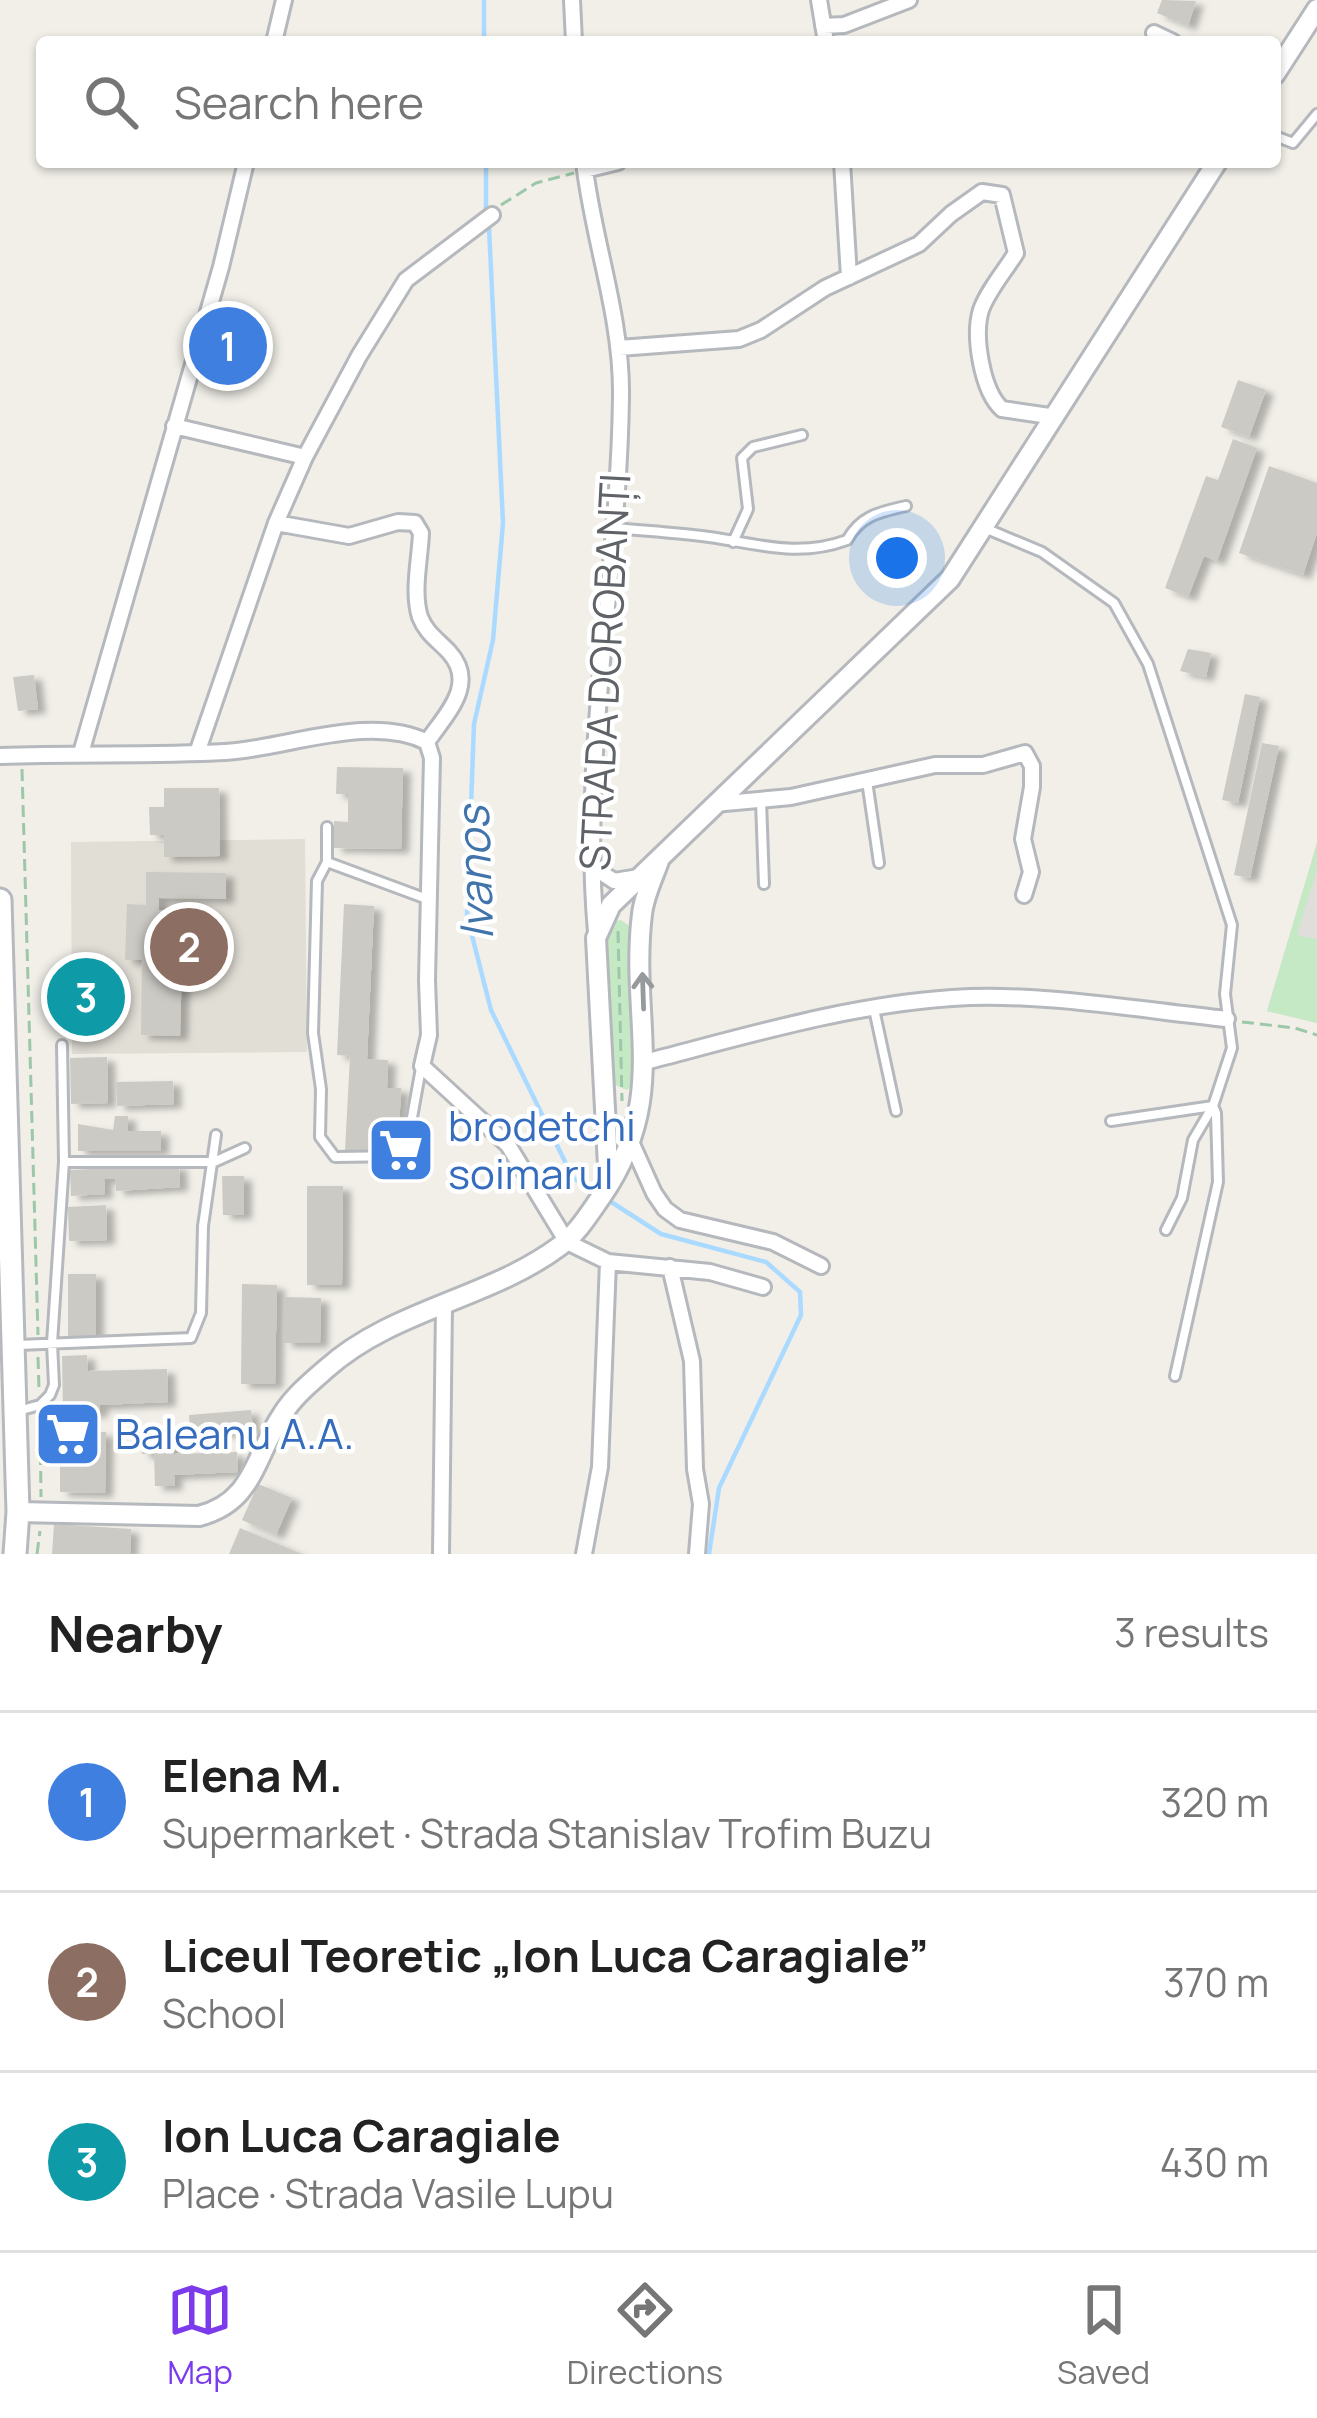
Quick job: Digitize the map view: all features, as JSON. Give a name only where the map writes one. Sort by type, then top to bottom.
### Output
[{"type":"main road","points":[[0,900],[15,1554]]},
{"type":"street","points":[[275,36],[284,0]]},
{"type":"street","points":[[572,0],[574,36]]},
{"type":"street","points":[[819,0],[825,34],[909,0]]},
{"type":"street","points":[[1281,64],[1315,4]]},
{"type":"street","points":[[1154,33],[1160,36]]},
{"type":"street","points":[[81,753],[221,268],[244,168]]},
{"type":"street","name":"STRADA DOROBANȚI","points":[[584,168],[619,348],[621,396],[615,528],[596,707],[590,866],[609,1185]]},
{"type":"street","points":[[842,168],[849,278]]},
{"type":"street","points":[[612,919],[610,904],[950,579],[1213,168]]},
{"type":"street","points":[[619,348],[739,339],[761,331],[825,288],[919,244],[982,192],[1002,195],[1016,253],[980,311],[978,333],[990,391],[1002,410],[1057,417]]},
{"type":"street","points":[[197,753],[276,524],[305,457],[359,356],[406,280],[492,215]]},
{"type":"street","points":[[175,426],[305,457]]},
{"type":"street","points":[[276,524],[349,536],[398,522],[415,524],[421,533],[418,611],[426,632],[447,650],[462,675],[458,698],[428,742]]},
{"type":"street","points":[[0,756],[230,752],[352,732],[413,734],[428,742],[432,758],[430,1009],[422,1066],[508,1145],[567,1242],[608,1262],[710,1272],[763,1288]]},
{"type":"street","points":[[714,804],[761,800],[935,765],[983,765],[1025,753],[1032,766],[1032,788],[1023,838],[1031,872],[1024,895]]},
{"type":"street","points":[[661,857],[642,921],[646,1062],[629,1097],[632,1144],[654,1193],[680,1220],[773,1242],[820,1266]]},
{"type":"street","points":[[590,866],[614,881],[639,877]]},
{"type":"street","points":[[596,938],[612,919],[630,914],[642,921]]},
{"type":"street","points":[[646,1062],[874,1008],[955,998],[1000,997],[1227,1019]]},
{"type":"street","points":[[602,1088],[629,1097]]},
{"type":"street","points":[[17,1512],[199,1516],[231,1504],[296,1396],[354,1347],[531,1267],[567,1242],[632,1144]]},
{"type":"street","points":[[584,1554],[600,1466],[608,1262]]},
{"type":"street","points":[[670,1267],[692,1361],[695,1469],[701,1504],[698,1554]]},
{"type":"street","points":[[441,1554],[444,1305]]},
{"type":"lane","points":[[1281,138],[1293,143],[1317,114]]},
{"type":"lane","points":[[733,542],[748,509],[742,458],[753,447],[802,435]]},
{"type":"lane","points":[[615,528],[759,548],[821,550],[848,540],[857,523],[877,512],[906,506]]},
{"type":"lane","points":[[986,529],[1042,553],[1114,603],[1148,664],[1232,925],[1225,994],[1232,1048],[1213,1106],[1193,1140],[1182,1198],[1166,1229]]},
{"type":"lane","points":[[867,779],[878,863]]},
{"type":"lane","points":[[761,800],[764,884]]},
{"type":"lane","points":[[327,827],[327,862],[317,881],[313,1034],[321,1090],[320,1137],[328,1150],[335,1156],[406,1156],[422,1066]]},
{"type":"lane","points":[[327,862],[428,900]]},
{"type":"lane","points":[[874,1008],[896,1111]]},
{"type":"lane","points":[[14,1412],[40,1405],[54,1385],[52,1343],[64,1162],[62,1045]]},
{"type":"lane","points":[[1111,1121],[1213,1106]]},
{"type":"lane","points":[[1175,1376],[1218,1183],[1213,1106]]},
{"type":"lane","points":[[11,1345],[191,1338],[201,1313],[203,1226],[216,1136]]},
{"type":"lane","points":[[64,1162],[214,1162],[245,1148]]},
{"type":"path","points":[[492,215],[509,197],[578,168]]},
{"type":"path","points":[[22,755],[40,1405],[38,1554]]},
{"type":"path","points":[[612,919],[629,1097]]},
{"type":"path","points":[[1227,1019],[1317,1035]]},
{"type":"shaded area","points":[[305,839],[307,1052],[72,1054],[71,842]]},
{"type":"shaded area","points":[[1317,843],[1317,1023],[1267,1011]]},
{"type":"green space","points":[[1317,843],[1317,869],[1297,935],[1317,939],[1317,1023],[1267,1011]]},
{"type":"green space","points":[[621,920],[635,930],[639,1078],[627,1090],[608,1082],[605,931]]},
{"type":"building","points":[[1162,0],[1196,1],[1188,26],[1157,13]]},
{"type":"building","points":[[1238,380],[1266,390],[1249,437],[1221,427]]},
{"type":"building","points":[[1233,439],[1257,448],[1217,561],[1204,556],[1188,597],[1165,588],[1206,476],[1218,480]]},
{"type":"building","points":[[1269,466],[1317,483],[1317,533],[1303,575],[1239,553]]},
{"type":"building","points":[[1188,649],[1211,653],[1206,677],[1180,671]]},
{"type":"building","points":[[34,675],[38,709],[18,711],[13,677]]},
{"type":"building","points":[[1245,694],[1260,697],[1238,803],[1222,800]]},
{"type":"building","points":[[1262,743],[1279,746],[1250,878],[1234,875]]},
{"type":"building","points":[[337,767],[403,768],[401,849],[334,848],[334,821],[348,822],[348,794],[336,794]]},
{"type":"building","points":[[164,788],[219,788],[220,856],[164,857],[164,835],[150,835],[149,807],[164,807]]},
{"type":"building","points":[[146,872],[226,873],[226,899],[159,898],[159,910],[175,910],[174,954],[158,954],[157,965],[182,965],[180,1036],[141,1035],[142,960],[125,960],[127,904],[146,905]]},
{"type":"building","points":[[344,904],[374,906],[367,1059],[388,1060],[387,1088],[401,1088],[398,1153],[345,1151],[350,1056],[337,1055]]},
{"type":"building","points":[[107,1057],[108,1103],[71,1104],[70,1058]]},
{"type":"building","points":[[173,1081],[174,1104],[117,1106],[116,1082]]},
{"type":"building","points":[[115,1116],[128,1116],[128,1131],[161,1131],[161,1151],[78,1151],[78,1124],[113,1130]]},
{"type":"building","points":[[179,1165],[180,1187],[116,1191],[115,1179],[104,1179],[105,1194],[71,1196],[70,1170]]},
{"type":"building","points":[[222,1176],[244,1176],[244,1215],[223,1215]]},
{"type":"building","points":[[307,1186],[343,1186],[342,1285],[307,1285]]},
{"type":"building","points":[[106,1205],[107,1240],[69,1241],[68,1207]]},
{"type":"building","points":[[68,1274],[96,1274],[96,1336],[68,1336]]},
{"type":"building","points":[[242,1284],[277,1285],[275,1384],[241,1384]]},
{"type":"building","points":[[284,1297],[321,1298],[320,1343],[284,1343]]},
{"type":"building","points":[[87,1355],[88,1371],[167,1369],[168,1402],[100,1405],[100,1413],[63,1414],[62,1356]]},
{"type":"building","points":[[251,1410],[253,1430],[190,1435],[189,1415]]},
{"type":"building","points":[[173,1427],[174,1454],[237,1452],[238,1472],[174,1475],[175,1486],[155,1486],[154,1454],[142,1454],[141,1429]]},
{"type":"building","points":[[60,1432],[106,1432],[105,1493],[60,1492]]},
{"type":"building","points":[[258,1484],[292,1498],[276,1535],[242,1520]]},
{"type":"building","points":[[54,1524],[131,1529],[130,1554],[52,1554]]},
{"type":"building","points":[[240,1528],[302,1554],[229,1554]]},
{"type":"waterway","name":"Ivanos","points":[[484,0],[484,36]]},
{"type":"waterway","name":"Ivanos","points":[[486,168],[486,208]]},
{"type":"waterway","name":"Ivanos","points":[[489,227],[503,523],[493,640],[474,724],[467,916],[491,1010],[573,1178],[596,1192]]},
{"type":"waterway","name":"Ivanos","points":[[605,1198],[661,1234],[766,1262],[800,1292],[801,1315],[719,1488],[709,1554]]},
{"type":"place","name":"Elena M.","points":[[228,346]]},
{"type":"place","name":"Liceul Teoretic „Ion Luca Caragiale”","points":[[189,947]]},
{"type":"place","name":"Ion Luca Caragiale","points":[[86,997]]},
{"type":"place","name":"brodetchi soimarul","points":[[401,1150]]},
{"type":"place","name":"Baleanu A.A.","points":[[68,1434]]}]
